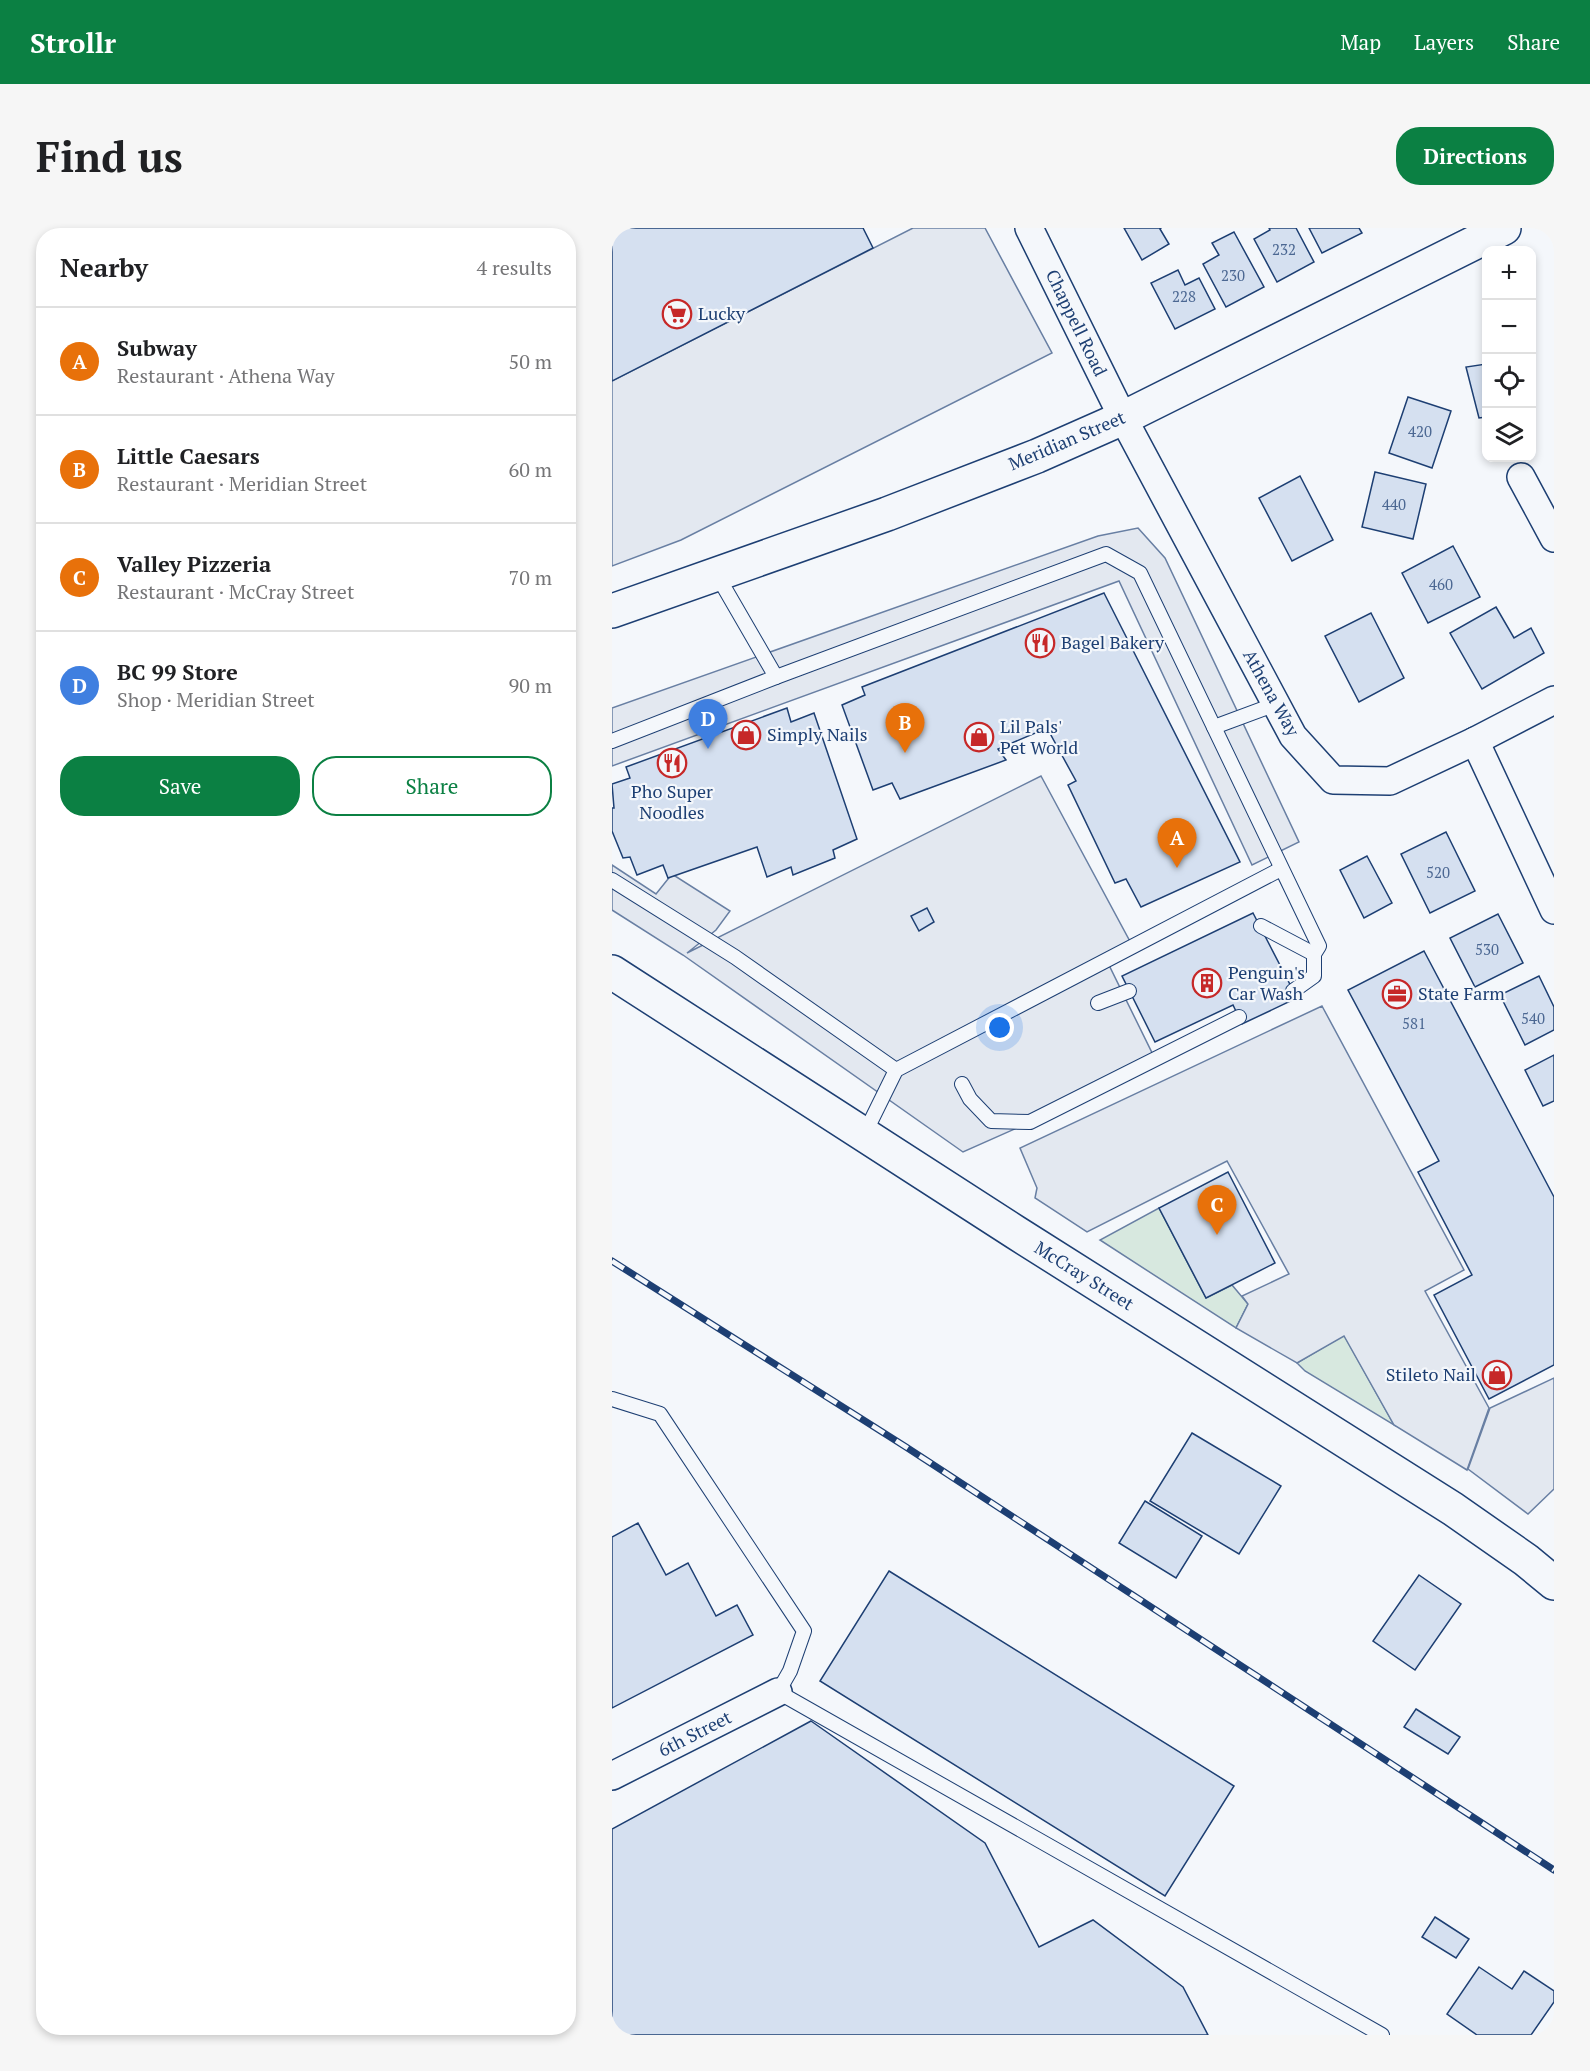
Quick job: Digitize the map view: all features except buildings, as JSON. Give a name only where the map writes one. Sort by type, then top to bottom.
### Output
[{"type":"street","name":"Chappell Road","points":[[1029,228],[1123,418]]},
{"type":"street","name":"Meridian Street","points":[[612,611],[887,514],[1037,456],[1123,418],[1504,228]]},
{"type":"street","name":"Athena Way","points":[[1123,418],[1293,736],[1333,780],[1390,781],[1554,700]]},
{"type":"street","points":[[1521,477],[1554,538]]},
{"type":"street","points":[[1475,741],[1554,910]]},
{"type":"street","name":"McCray Street","points":[[612,972],[1453,1509],[1526,1560],[1554,1584]]},
{"type":"street","name":"6th Street","points":[[612,1776],[778,1692]]},
{"type":"lane","points":[[612,741],[1106,554],[1140,573],[1319,946],[1314,954],[1314,976],[1293,991]]},
{"type":"lane","points":[[717,575],[776,677]]},
{"type":"lane","points":[[1214,727],[1276,704]]},
{"type":"lane","points":[[864,1135],[896,1070],[1281,868]]},
{"type":"lane","points":[[612,880],[735,957],[896,1070]]},
{"type":"lane","points":[[1261,926],[1314,954]]},
{"type":"lane","points":[[1098,1003],[1129,991]]},
{"type":"lane","points":[[962,1084],[970,1099],[991,1121],[1030,1122],[1239,1017]]},
{"type":"lane","points":[[612,1399],[660,1414],[804,1631],[790,1671],[778,1692],[1382,2035]]},
{"type":"shaded area","points":[[913,228],[985,228],[1052,353],[681,540],[612,566],[612,381]]},
{"type":"shaded area","points":[[1138,528],[1165,558],[1299,842],[1252,865],[1119,581],[612,766],[612,708],[1098,536]]},
{"type":"shaded area","points":[[1041,776],[1133,947],[1107,961],[1158,1065],[963,1152],[683,955],[612,910],[612,865],[656,894],[672,874],[730,911],[716,930],[687,953]]},
{"type":"shaded area","points":[[1322,1006],[1464,1270],[1425,1291],[1489,1408],[1467,1470],[1394,1425],[1344,1336],[1297,1363],[1236,1328],[1248,1304],[1242,1296],[1289,1274],[1227,1161],[1087,1232],[1035,1198],[1037,1188],[1020,1148]]},
{"type":"shaded area","points":[[1159,1208],[1206,1298],[1232,1285],[1248,1304],[1236,1328],[1100,1240]]},
{"type":"shaded area","points":[[1344,1335],[1394,1425],[1305,1371],[1297,1363]]},
{"type":"shaded area","points":[[1554,1378],[1554,1489],[1528,1514],[1468,1469],[1490,1408]]},
{"type":"railway","points":[[612,1261],[906,1447],[1554,1870]]},
{"type":"place","name":"Lucky","points":[[677,314]]},
{"type":"place","name":"Bagel Bakery","points":[[1040,643]]},
{"type":"place","name":"Simply Nails","points":[[746,735]]},
{"type":"place","name":"Lil Pals' Pet World","points":[[979,737]]},
{"type":"place","name":"BC 99 Store","points":[[708,749]]},
{"type":"place","name":"Little Caesars","points":[[905,753]]},
{"type":"place","name":"Pho Super Noodles","points":[[672,763]]},
{"type":"place","name":"Subway","points":[[1177,868]]},
{"type":"place","name":"Penguin's Car Wash","points":[[1207,983]]},
{"type":"place","name":"State Farm","points":[[1397,994]]},
{"type":"place","name":"Valley Pizzeria","points":[[1217,1235]]},
{"type":"place","name":"Stileto Nail","points":[[1497,1375]]}]
